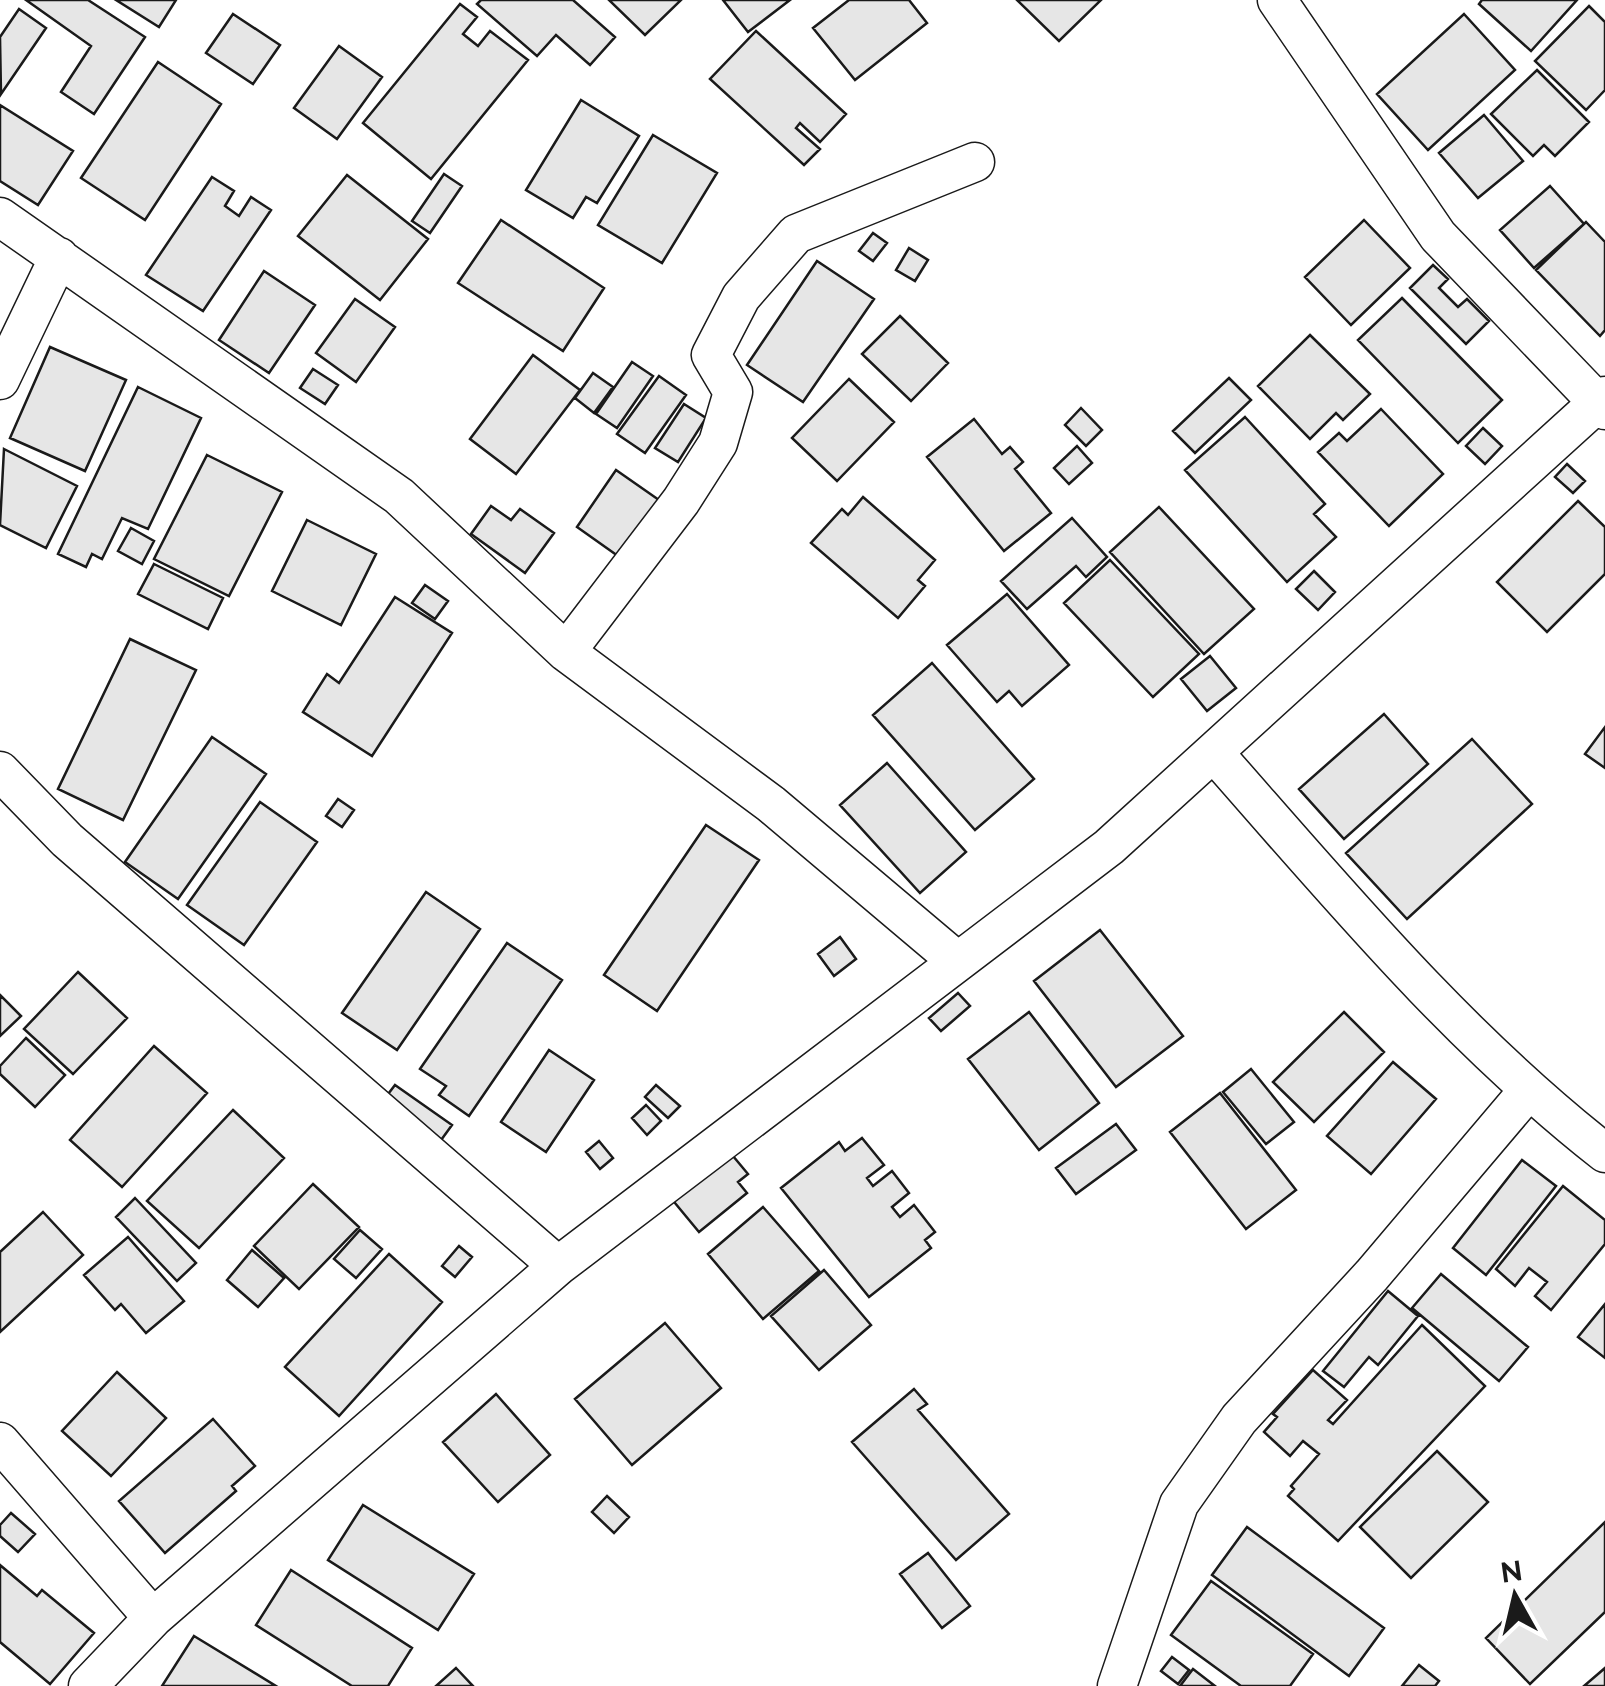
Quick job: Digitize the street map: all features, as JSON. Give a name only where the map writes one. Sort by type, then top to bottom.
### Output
[{"type":"street","points":[[88,1686],[152,1618],[558,1266],[1109,846],[1216,754],[1602,403],[1438,236],[1284,2]]},
{"type":"street","points":[[566,652],[681,501],[718,443],[733,392],[710,355],[741,297],[760,272],[796,234],[976,162]]},
{"type":"street","points":[[0,217],[399,496],[566,652],[771,804],[957,962]]},
{"type":"street","points":[[0,380],[58,257]]},
{"type":"street","points":[[1216,754],[1412,980],[1528,1092],[1605,1153]]},
{"type":"street","points":[[0,771],[67,840],[558,1266]]},
{"type":"street","points":[[1117,1686],[1179,1504],[1239,1419],[1372,1275],[1528,1092]]},
{"type":"street","points":[[0,1442],[152,1618]]},
{"type":"building","points":[[26,0],[88,0],[145,37],[94,114],[61,92],[91,46]]},
{"type":"building","points":[[116,0],[176,0],[159,27]]},
{"type":"building","points":[[481,0],[573,0],[615,37],[590,65],[556,35],[537,56],[477,4]]},
{"type":"building","points":[[609,0],[681,0],[645,35]]},
{"type":"building","points":[[723,0],[790,0],[748,32]]},
{"type":"building","points":[[849,0],[909,0],[927,23],[855,80],[813,28]]},
{"type":"building","points":[[1017,0],[1101,0],[1059,41]]},
{"type":"building","points":[[1482,0],[1577,0],[1531,51],[1479,4]]},
{"type":"building","points":[[460,4],[477,17],[463,34],[478,46],[490,31],[528,60],[431,179],[363,123]]},
{"type":"building","points":[[1589,6],[1605,22],[1605,90],[1586,110],[1535,61]]},
{"type":"building","points":[[19,9],[46,28],[1,94],[0,37]]},
{"type":"building","points":[[233,14],[280,45],[253,84],[206,53]]},
{"type":"building","points":[[1464,14],[1515,70],[1428,150],[1377,94]]},
{"type":"building","points":[[756,31],[846,114],[820,142],[800,123],[796,128],[820,149],[804,165],[710,79]]},
{"type":"building","points":[[339,46],[382,77],[337,139],[294,108]]},
{"type":"building","points":[[158,62],[221,104],[145,220],[81,178]]},
{"type":"building","points":[[1537,70],[1589,122],[1555,156],[1544,145],[1533,156],[1491,114]]},
{"type":"building","points":[[581,100],[639,136],[597,203],[586,197],[573,218],[526,190]]},
{"type":"building","points":[[0,105],[73,151],[38,205],[0,181]]},
{"type":"building","points":[[1484,115],[1523,161],[1478,198],[1439,153]]},
{"type":"building","points":[[653,135],[717,173],[662,263],[598,225]]},
{"type":"building","points":[[444,174],[462,186],[430,233],[412,221]]},
{"type":"building","points":[[347,175],[428,239],[380,300],[298,236]]},
{"type":"building","points":[[212,177],[234,191],[225,206],[239,216],[251,197],[271,210],[203,311],[146,275]]},
{"type":"building","points":[[1550,186],[1584,224],[1534,268],[1500,230]]},
{"type":"building","points":[[501,220],[604,288],[563,351],[458,283]]},
{"type":"building","points":[[1364,220],[1410,268],[1351,325],[1305,277]]},
{"type":"building","points":[[1586,222],[1605,242],[1605,330],[1600,336],[1536,270]]},
{"type":"building","points":[[873,233],[887,243],[873,261],[859,251]]},
{"type":"building","points":[[909,248],[928,260],[915,281],[896,270]]},
{"type":"building","points":[[817,261],[874,299],[803,402],[747,365]]},
{"type":"building","points":[[1433,265],[1448,279],[1439,288],[1458,307],[1467,299],[1489,321],[1466,344],[1410,288]]},
{"type":"building","points":[[264,271],[315,305],[269,373],[219,340]]},
{"type":"building","points":[[1402,298],[1502,400],[1458,443],[1358,340]]},
{"type":"building","points":[[355,299],[395,327],[356,382],[316,353]]},
{"type":"building","points":[[900,316],[948,363],[911,401],[862,354]]},
{"type":"building","points":[[1310,335],[1370,394],[1343,420],[1336,413],[1310,439],[1258,386]]},
{"type":"building","points":[[50,347],[126,380],[85,471],[10,438]]},
{"type":"building","points":[[533,355],[580,390],[516,474],[470,439]]},
{"type":"building","points":[[632,362],[653,376],[617,428],[596,414]]},
{"type":"building","points":[[313,369],[338,385],[325,404],[300,388]]},
{"type":"building","points":[[593,373],[613,387],[594,413],[575,398]]},
{"type":"building","points":[[659,376],[686,395],[645,453],[617,434]]},
{"type":"building","points":[[1229,378],[1251,400],[1195,453],[1173,431]]},
{"type":"building","points":[[849,379],[894,422],[837,481],[792,438]]},
{"type":"building","points":[[138,387],[201,418],[148,529],[122,518],[102,559],[92,554],[86,567],[58,554]]},
{"type":"building","points":[[684,404],[706,418],[678,462],[655,448]]},
{"type":"building","points":[[1081,408],[1102,430],[1086,446],[1065,425]]},
{"type":"building","points":[[1381,409],[1443,474],[1389,526],[1318,452],[1339,433],[1347,441]]},
{"type":"building","points":[[1245,417],[1325,504],[1314,514],[1336,537],[1287,582],[1185,470]]},
{"type":"building","points":[[974,419],[1002,454],[1010,447],[1023,462],[1015,469],[1051,513],[1004,551],[927,457]]},
{"type":"building","points":[[1483,428],[1502,446],[1485,464],[1466,446]]},
{"type":"building","points":[[1077,446],[1092,463],[1069,484],[1054,468]]},
{"type":"building","points":[[4,449],[77,486],[46,548],[0,525]]},
{"type":"building","points":[[207,455],[282,492],[229,596],[154,559]]},
{"type":"building","points":[[1567,464],[1585,481],[1573,493],[1555,477]]},
{"type":"building","points":[[616,470],[659,500],[618,556],[577,527]]},
{"type":"building","points":[[863,497],[935,560],[918,580],[925,586],[898,618],[811,543],[842,509],[848,515]]},
{"type":"building","points":[[1578,501],[1605,527],[1605,574],[1547,632],[1497,582]]},
{"type":"building","points":[[491,506],[511,520],[520,509],[554,533],[525,573],[471,534]]},
{"type":"building","points":[[1159,507],[1254,609],[1204,654],[1110,552]]},
{"type":"building","points":[[1072,518],[1107,557],[1086,577],[1076,566],[1027,609],[1001,581]]},
{"type":"building","points":[[307,520],[376,554],[341,625],[272,591]]},
{"type":"building","points":[[131,528],[154,541],[142,564],[118,551]]},
{"type":"building","points":[[1110,560],[1199,654],[1153,697],[1064,603]]},
{"type":"building","points":[[154,564],[223,598],[208,629],[138,594]]},
{"type":"building","points":[[1314,571],[1335,592],[1318,610],[1296,589]]},
{"type":"building","points":[[425,585],[448,601],[435,619],[412,603]]},
{"type":"building","points":[[1007,594],[1069,665],[1022,706],[1009,691],[997,702],[947,645]]},
{"type":"building","points":[[395,597],[452,633],[372,756],[303,712],[327,674],[339,683]]},
{"type":"building","points":[[130,639],[196,670],[123,820],[58,789]]},
{"type":"building","points":[[1210,656],[1236,688],[1207,711],[1181,679]]},
{"type":"building","points":[[932,663],[1034,779],[975,830],[873,715]]},
{"type":"building","points":[[1384,714],[1428,764],[1344,839],[1299,789]]},
{"type":"building","points":[[1605,727],[1605,768],[1585,754]]},
{"type":"building","points":[[212,737],[266,774],[178,899],[125,862]]},
{"type":"building","points":[[1472,739],[1532,804],[1407,919],[1346,853]]},
{"type":"building","points":[[887,763],[966,852],[920,893],[840,805]]},
{"type":"building","points":[[338,799],[354,810],[342,827],[326,816]]},
{"type":"building","points":[[260,802],[317,842],[244,945],[187,905]]},
{"type":"building","points":[[706,825],[759,860],[657,1011],[604,975]]},
{"type":"building","points":[[426,892],[480,929],[397,1050],[342,1013]]},
{"type":"building","points":[[1100,930],[1183,1036],[1116,1087],[1034,981]]},
{"type":"building","points":[[840,937],[856,959],[834,976],[818,954]]},
{"type":"building","points":[[507,943],[562,980],[469,1116],[439,1095],[446,1086],[420,1069]]},
{"type":"building","points":[[78,972],[127,1018],[73,1074],[24,1029]]},
{"type":"building","points":[[958,993],[970,1006],[941,1031],[929,1018]]},
{"type":"building","points":[[0,995],[21,1016],[0,1036]]},
{"type":"building","points":[[1029,1012],[1099,1103],[1039,1150],[968,1059]]},
{"type":"building","points":[[1344,1012],[1384,1052],[1314,1122],[1273,1082]]},
{"type":"building","points":[[26,1038],[65,1075],[35,1107],[0,1074],[0,1066]]},
{"type":"building","points":[[154,1046],[207,1093],[122,1187],[70,1140]]},
{"type":"building","points":[[549,1050],[594,1080],[546,1152],[501,1122]]},
{"type":"building","points":[[1393,1062],[1436,1099],[1371,1174],[1327,1136]]},
{"type":"building","points":[[1251,1069],[1294,1122],[1266,1144],[1223,1092]]},
{"type":"building","points":[[395,1085],[452,1125],[436,1147],[379,1106]]},
{"type":"building","points":[[656,1085],[680,1106],[668,1118],[645,1097]]},
{"type":"building","points":[[1220,1093],[1296,1190],[1246,1229],[1170,1132]]},
{"type":"building","points":[[646,1105],[661,1121],[647,1135],[632,1118]]},
{"type":"building","points":[[233,1110],[284,1158],[199,1248],[147,1201]]},
{"type":"building","points":[[1116,1124],[1136,1150],[1076,1194],[1056,1168]]},
{"type":"building","points":[[862,1138],[884,1165],[867,1178],[873,1186],[892,1171],[909,1193],[892,1207],[900,1217],[914,1205],[935,1232],[925,1240],[931,1248],[869,1297],[781,1188],[839,1142],[845,1151]]},
{"type":"building","points":[[599,1141],[613,1158],[600,1169],[586,1152]]},
{"type":"building","points":[[728,1150],[748,1174],[738,1182],[747,1193],[699,1232],[670,1197]]},
{"type":"building","points":[[1522,1160],[1556,1186],[1486,1275],[1453,1248]]},
{"type":"building","points":[[313,1184],[359,1227],[299,1289],[254,1246]]},
{"type":"building","points":[[1563,1186],[1605,1220],[1605,1244],[1551,1310],[1535,1296],[1547,1282],[1529,1268],[1515,1286],[1496,1269]]},
{"type":"building","points":[[135,1198],[196,1263],[177,1281],[116,1217]]},
{"type":"building","points":[[763,1207],[819,1271],[763,1319],[708,1254]]},
{"type":"building","points":[[43,1212],[83,1255],[0,1332],[0,1252]]},
{"type":"building","points":[[360,1230],[382,1249],[356,1278],[334,1259]]},
{"type":"building","points":[[128,1237],[184,1301],[146,1333],[121,1304],[115,1310],[84,1275]]},
{"type":"building","points":[[459,1246],[472,1257],[455,1277],[442,1266]]},
{"type":"building","points":[[252,1250],[284,1278],[258,1307],[227,1280]]},
{"type":"building","points":[[389,1254],[442,1302],[339,1416],[285,1367]]},
{"type":"building","points":[[824,1270],[871,1325],[819,1370],[771,1316]]},
{"type":"building","points":[[1441,1274],[1528,1347],[1499,1381],[1412,1308]]},
{"type":"building","points":[[1388,1291],[1418,1316],[1378,1365],[1369,1357],[1344,1387],[1323,1371]]},
{"type":"building","points":[[1605,1304],[1605,1358],[1578,1337]]},
{"type":"building","points":[[665,1323],[721,1388],[632,1465],[575,1399]]},
{"type":"building","points":[[1422,1325],[1485,1386],[1338,1541],[1288,1496],[1294,1489],[1291,1486],[1319,1454],[1303,1441],[1290,1456],[1264,1432],[1277,1417],[1273,1414],[1313,1370],[1347,1400],[1328,1420],[1333,1424]]},
{"type":"building","points":[[117,1372],[166,1418],[111,1476],[62,1431]]},
{"type":"building","points":[[914,1389],[927,1404],[918,1410],[1009,1514],[956,1560],[852,1442]]},
{"type":"building","points":[[496,1394],[550,1455],[498,1502],[443,1442]]},
{"type":"building","points":[[213,1419],[255,1466],[232,1486],[236,1491],[165,1553],[119,1501]]},
{"type":"building","points":[[1437,1451],[1488,1502],[1411,1578],[1360,1527]]},
{"type":"building","points":[[607,1496],[629,1517],[614,1533],[592,1512]]},
{"type":"building","points":[[363,1505],[474,1574],[438,1630],[328,1560]]},
{"type":"building","points":[[11,1513],[35,1534],[18,1552],[0,1536],[0,1525]]},
{"type":"building","points":[[1605,1522],[1605,1612],[1530,1684],[1486,1638]]},
{"type":"building","points":[[1247,1527],[1384,1628],[1349,1676],[1212,1575]]},
{"type":"building","points":[[928,1553],[970,1606],[942,1628],[900,1574]]},
{"type":"building","points":[[0,1565],[37,1596],[42,1590],[94,1633],[50,1684],[0,1642]]},
{"type":"building","points":[[291,1570],[412,1648],[388,1686],[352,1686],[256,1625]]},
{"type":"building","points":[[1211,1581],[1313,1654],[1290,1686],[1241,1686],[1171,1635]]},
{"type":"building","points":[[194,1636],[276,1686],[162,1686]]},
{"type":"building","points":[[1172,1657],[1189,1670],[1178,1684],[1161,1671]]},
{"type":"building","points":[[1419,1665],[1439,1681],[1435,1686],[1402,1686]]},
{"type":"building","points":[[456,1668],[473,1686],[436,1686]]},
{"type":"building","points":[[1605,1668],[1605,1686],[1584,1686]]},
{"type":"building","points":[[1193,1669],[1215,1686],[1180,1686]]}]
